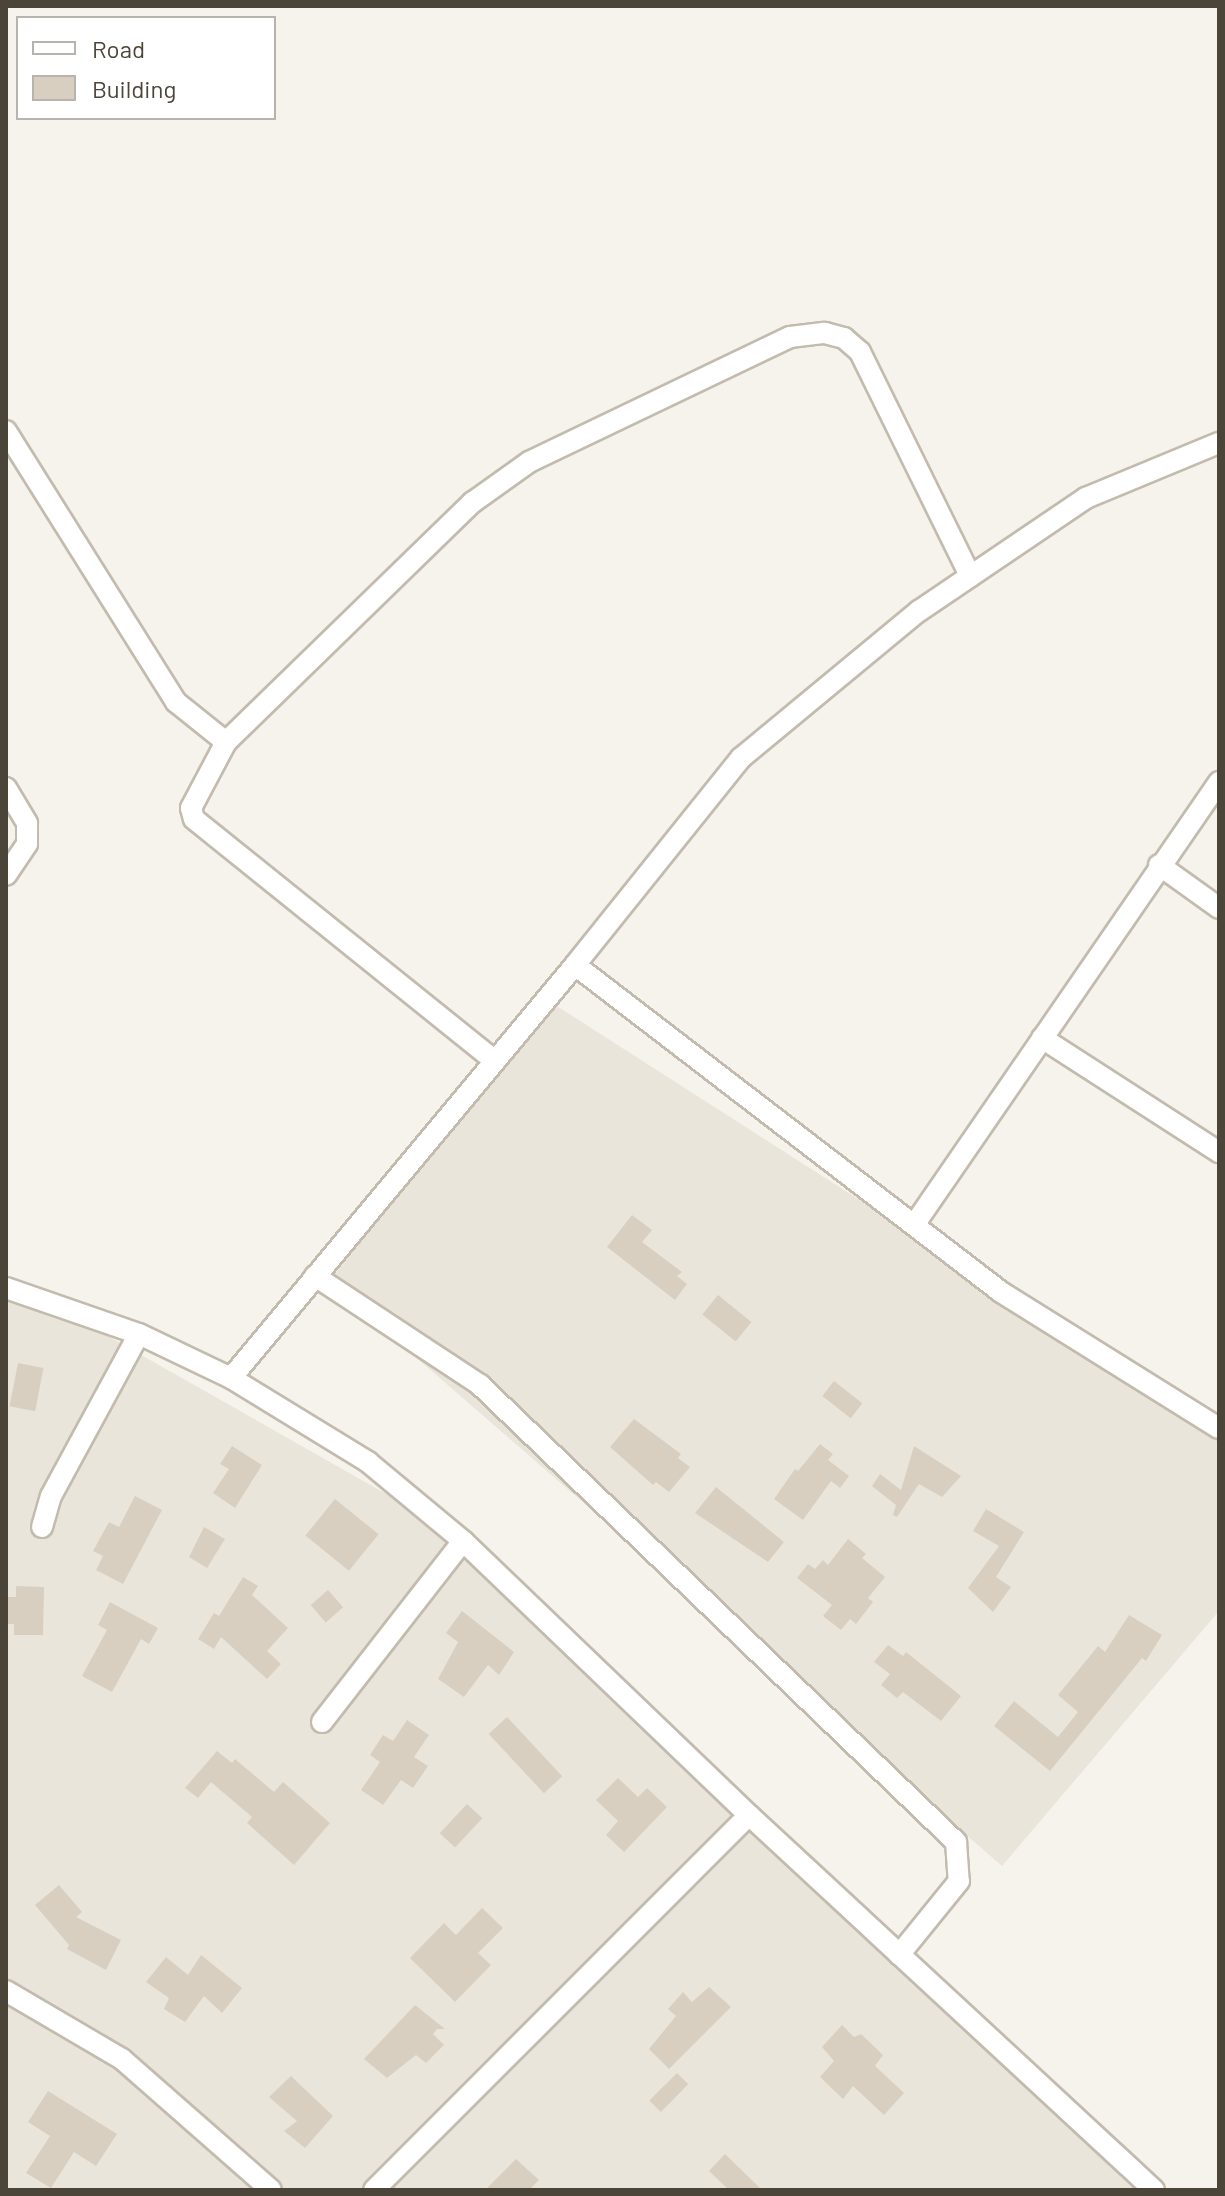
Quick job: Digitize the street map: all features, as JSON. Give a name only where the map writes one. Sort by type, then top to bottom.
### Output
[{"type":"street","points":[[495,1061],[194,819],[191,808],[226,742],[473,502],[529,462],[790,337],[825,333],[844,338],[860,352],[970,576]]},
{"type":"street","points":[[6,431],[176,702],[226,742]]},
{"type":"street","points":[[231,1378],[575,965],[741,758],[919,611],[1086,498],[1219,443]]},
{"type":"street","points":[[914,1225],[1219,782]]},
{"type":"street","points":[[6,788],[27,823],[27,844],[6,875]]},
{"type":"street","points":[[1159,865],[1219,908]]},
{"type":"street","points":[[575,965],[1001,1292],[1219,1428]]},
{"type":"street","points":[[1042,1038],[1219,1152]]},
{"type":"street","points":[[315,1276],[480,1385],[956,1842],[959,1881],[899,1955]]},
{"type":"street","points":[[6,1288],[139,1334],[231,1378],[368,1462],[463,1541],[749,1815],[1154,2190]]},
{"type":"street","points":[[42,1527],[51,1496],[139,1334]]},
{"type":"street","points":[[322,1722],[463,1541]]},
{"type":"street","points":[[374,2190],[749,1815]]},
{"type":"street","points":[[6,1991],[122,2059],[271,2190]]},
{"type":"shaded area","points":[[549,1001],[1219,1430],[1219,1611],[1002,1866],[329,1282]]},
{"type":"shaded area","points":[[6,1297],[53,1305],[441,1525],[1152,2190],[6,2190]]},
{"type":"building","points":[[632,1215],[652,1230],[642,1242],[682,1272],[677,1276],[687,1284],[675,1300],[607,1247]]},
{"type":"building","points":[[718,1295],[751,1322],[736,1341],[702,1314]]},
{"type":"building","points":[[18,1363],[44,1368],[35,1411],[10,1406]]},
{"type":"building","points":[[834,1381],[862,1403],[851,1418],[822,1396]]},
{"type":"building","points":[[634,1419],[681,1454],[678,1458],[690,1467],[669,1492],[656,1482],[653,1485],[610,1447]]},
{"type":"building","points":[[820,1444],[833,1454],[828,1460],[849,1476],[840,1488],[831,1481],[803,1520],[774,1499],[795,1469],[798,1471]]},
{"type":"building","points":[[232,1446],[262,1465],[235,1508],[213,1493],[229,1469],[220,1464]]},
{"type":"building","points":[[914,1446],[961,1476],[942,1497],[919,1484],[897,1517],[893,1515],[896,1505],[872,1486],[880,1474],[901,1490]]},
{"type":"building","points":[[716,1487],[784,1542],[768,1562],[695,1513]]},
{"type":"building","points":[[135,1496],[162,1510],[123,1584],[96,1570],[103,1556],[93,1551],[109,1522],[119,1527]]},
{"type":"building","points":[[335,1499],[379,1534],[349,1571],[305,1536]]},
{"type":"building","points":[[986,1509],[1024,1532],[996,1577],[1011,1587],[993,1612],[968,1588],[999,1546],[973,1531]]},
{"type":"building","points":[[204,1527],[225,1539],[207,1568],[189,1557]]},
{"type":"building","points":[[848,1539],[866,1554],[862,1558],[885,1577],[868,1598],[873,1602],[856,1624],[850,1619],[841,1630],[823,1616],[832,1605],[797,1578],[808,1564],[815,1569],[823,1560],[828,1565]]},
{"type":"building","points":[[243,1577],[258,1586],[252,1595],[288,1628],[267,1651],[281,1664],[267,1679],[221,1637],[214,1649],[198,1639],[214,1613],[219,1616]]},
{"type":"building","points":[[16,1586],[44,1587],[43,1635],[14,1635],[14,1624],[6,1624],[6,1597],[16,1597]]},
{"type":"building","points":[[328,1590],[343,1607],[326,1622],[311,1605]]},
{"type":"building","points":[[110,1602],[158,1628],[149,1644],[141,1639],[112,1692],[82,1676],[107,1630],[98,1625]]},
{"type":"building","points":[[462,1611],[514,1652],[499,1675],[488,1665],[464,1697],[438,1679],[458,1642],[446,1633]]},
{"type":"building","points":[[1129,1615],[1162,1635],[1146,1661],[1142,1658],[1050,1771],[994,1726],[1014,1701],[1058,1737],[1078,1712],[1058,1695],[1098,1646],[1105,1652]]},
{"type":"building","points":[[888,1645],[903,1656],[906,1652],[961,1696],[941,1721],[903,1692],[897,1698],[881,1685],[890,1674],[874,1662]]},
{"type":"building","points":[[507,1717],[562,1776],[544,1793],[489,1734]]},
{"type":"building","points":[[407,1720],[429,1735],[414,1757],[428,1766],[413,1788],[401,1780],[383,1805],[361,1790],[380,1762],[370,1755],[383,1735],[393,1741]]},
{"type":"building","points":[[217,1751],[232,1763],[235,1759],[274,1792],[283,1782],[330,1823],[294,1865],[247,1823],[252,1817],[211,1782],[198,1798],[185,1788]]},
{"type":"building","points":[[618,1778],[638,1797],[647,1788],[667,1807],[624,1852],[606,1835],[618,1821],[596,1800]]},
{"type":"building","points":[[467,1804],[482,1818],[455,1848],[440,1833]]},
{"type":"building","points":[[59,1885],[82,1912],[76,1917],[121,1940],[106,1970],[67,1949],[69,1945],[35,1905]]},
{"type":"building","points":[[482,1908],[503,1928],[478,1953],[491,1965],[455,2002],[410,1958],[444,1923],[456,1935]]},
{"type":"building","points":[[201,1955],[242,1988],[222,2013],[204,1996],[185,2022],[164,2009],[169,1998],[146,1982],[166,1957],[188,1975]]},
{"type":"building","points":[[709,1987],[731,2007],[669,2069],[649,2049],[676,2016],[668,2009],[683,1992],[692,2002]]},
{"type":"building","points":[[415,2005],[445,2029],[437,2029],[433,2034],[444,2045],[426,2063],[416,2055],[387,2078],[364,2059]]},
{"type":"building","points":[[842,2025],[854,2037],[861,2034],[883,2055],[875,2066],[904,2093],[884,2115],[853,2086],[843,2099],[820,2077],[834,2061],[822,2047]]},
{"type":"building","points":[[677,2073],[688,2084],[661,2112],[649,2101]]},
{"type":"building","points":[[291,2076],[333,2116],[305,2148],[284,2131],[297,2121],[269,2097]]},
{"type":"building","points":[[48,2091],[117,2134],[96,2166],[74,2152],[51,2188],[26,2173],[50,2136],[28,2122]]},
{"type":"building","points":[[725,2154],[762,2190],[729,2190],[709,2171]]},
{"type":"building","points":[[516,2159],[539,2180],[529,2190],[485,2190]]}]
